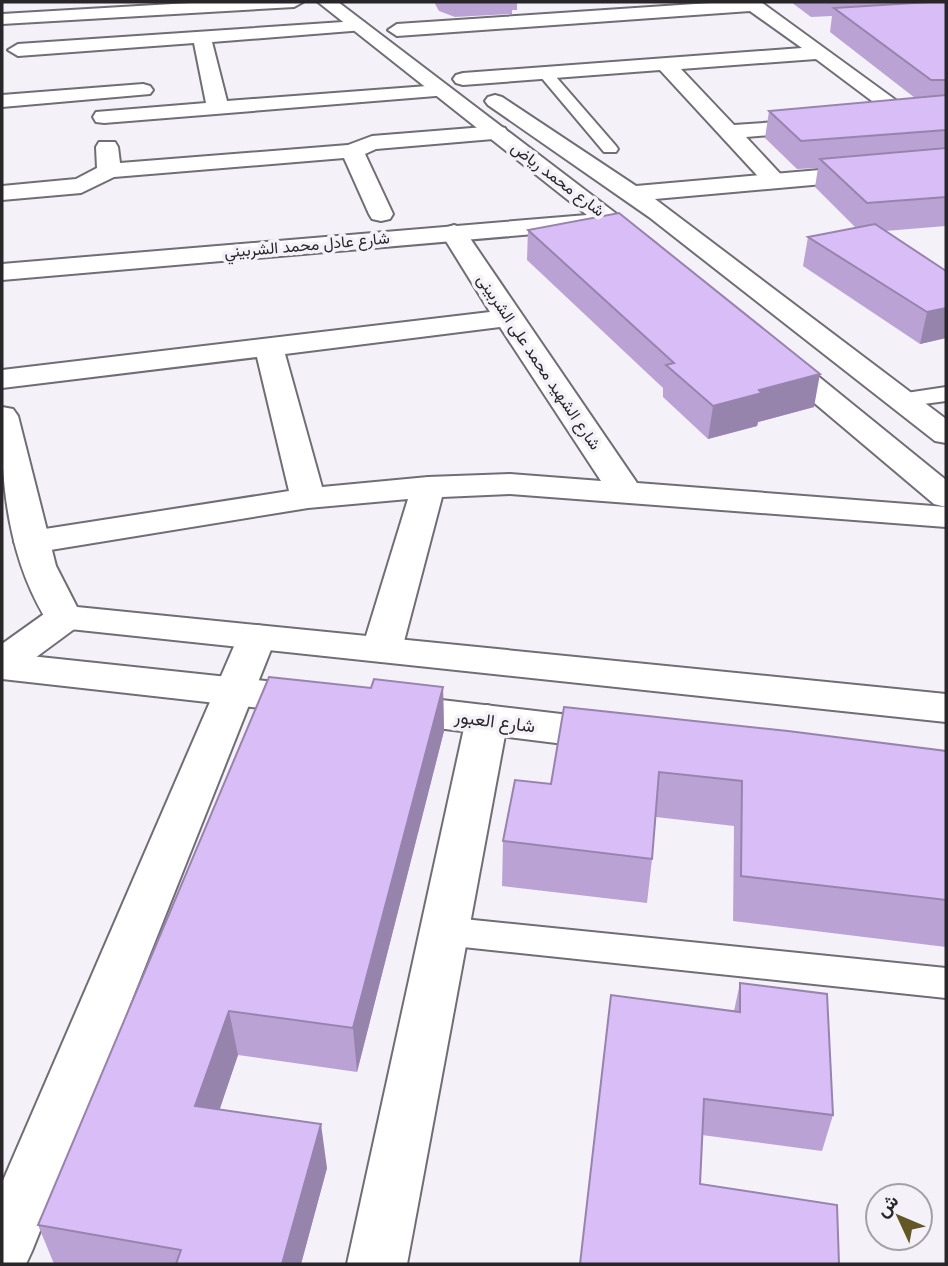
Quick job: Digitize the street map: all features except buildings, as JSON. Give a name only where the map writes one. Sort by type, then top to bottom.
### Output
[{"type":"street","points":[[2,19],[294,2]]},
{"type":"street","name":"شارع محمد رياض","points":[[327,2],[397,30],[497,133],[664,263]]},
{"type":"street","points":[[527,2],[542,19]]},
{"type":"street","points":[[397,30],[752,3],[908,117]]},
{"type":"street","points":[[23,18],[12,59],[204,43],[360,14]]},
{"type":"street","name":"شارع محمد رياض","points":[[360,14],[397,57],[441,74],[658,212],[946,435]]},
{"type":"street","points":[[785,27],[811,25]]},
{"type":"street","points":[[204,43],[206,85],[218,108]]},
{"type":"street","points":[[104,117],[218,108],[441,74],[545,73],[819,52]]},
{"type":"street","points":[[665,64],[775,181]]},
{"type":"street","points":[[2,101],[157,89]]},
{"type":"street","points":[[102,93],[109,171]]},
{"type":"street","points":[[880,120],[933,115]]},
{"type":"street","points":[[730,132],[839,123]]},
{"type":"street","points":[[2,193],[80,186],[109,171],[352,151],[372,143],[497,133]]},
{"type":"street","points":[[352,151],[381,215]]},
{"type":"street","points":[[631,194],[946,166]]},
{"type":"street","points":[[658,212],[946,185]]},
{"type":"street","points":[[540,200],[580,196]]},
{"type":"street","name":"شارع عادل محمد الشربيني","points":[[354,217],[408,212]]},
{"type":"street","name":"شارع عادل محمد الشربيني","points":[[2,272],[611,220]]},
{"type":"street","name":"شارع عادل محمد الشربيني","points":[[2,250],[205,231]]},
{"type":"street","name":"شارع الشهيد محمد على الشربينى","points":[[454,233],[625,491]]},
{"type":"street","points":[[2,379],[508,318]]},
{"type":"street","points":[[758,341],[946,497]]},
{"type":"street","points":[[269,347],[309,498]]},
{"type":"street","points":[[2,416],[38,566],[64,618]]},
{"type":"street","points":[[32,542],[309,498],[428,487],[510,484],[946,517]]},
{"type":"street","points":[[382,649],[428,487]]},
{"type":"street","points":[[2,664],[64,618],[946,708]]},
{"type":"street","points":[[2,1251],[257,637]]},
{"type":"street","name":"شارع العبور","points":[[2,664],[649,740]]},
{"type":"street","points":[[377,1264],[487,719]]},
{"type":"lane","points":[[545,73],[610,149]]},
{"type":"lane","points":[[901,400],[946,394]]},
{"type":"lane","points":[[444,931],[946,983]]}]
